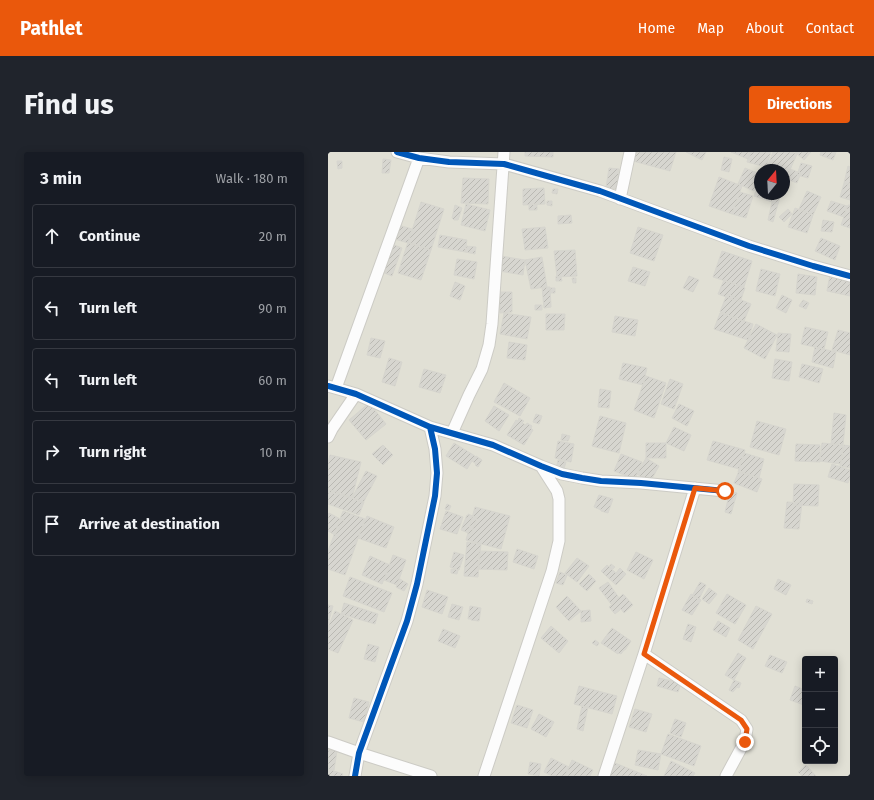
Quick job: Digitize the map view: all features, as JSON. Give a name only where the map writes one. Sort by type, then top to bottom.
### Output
[{"type":"street","points":[[397,152],[419,158],[450,162],[504,164],[600,191],[749,246],[850,276]]},
{"type":"street","points":[[452,433],[482,369],[489,345],[492,324],[504,152]]},
{"type":"street","points":[[620,198],[630,152]]},
{"type":"street","points":[[419,158],[332,387],[356,394],[430,427],[493,445],[562,474],[601,481],[725,491]]},
{"type":"street","points":[[328,437],[356,394]]},
{"type":"street","points":[[355,776],[359,753],[407,621],[417,584],[435,496],[437,473],[435,449],[430,427]]},
{"type":"street","points":[[484,776],[552,571],[559,541],[559,499],[557,491],[541,466]]},
{"type":"street","points":[[604,776],[644,654],[695,488]]},
{"type":"street","points":[[644,654],[741,720],[747,729],[745,742],[726,776]]},
{"type":"street","points":[[328,742],[431,776]]},
{"type":"shaded area","points":[[328,152],[850,152],[850,776],[328,776]]},
{"type":"building","points":[[525,152],[553,152],[553,157],[525,156]]},
{"type":"building","points":[[636,152],[676,152],[670,171],[633,161]]},
{"type":"building","points":[[686,152],[706,152],[702,160]]},
{"type":"building","points":[[731,152],[752,152],[748,159]]},
{"type":"building","points":[[750,152],[771,152],[767,164],[755,164],[747,162]]},
{"type":"building","points":[[773,152],[792,152],[797,154],[790,170],[790,164],[768,164]]},
{"type":"building","points":[[795,152],[811,152],[804,160]]},
{"type":"building","points":[[821,152],[836,152],[833,160],[820,155]]},
{"type":"building","points":[[724,157],[732,159],[729,172],[721,170]]},
{"type":"building","points":[[383,159],[391,160],[389,173],[382,173]]},
{"type":"building","points":[[337,161],[342,161],[342,168],[338,169]]},
{"type":"building","points":[[801,163],[812,166],[808,178],[797,175]]},
{"type":"building","points":[[848,166],[850,167],[850,184],[844,183]]},
{"type":"building","points":[[609,168],[619,169],[617,189],[606,188]]},
{"type":"building","points":[[745,168],[754,172],[754,191],[738,184]]},
{"type":"building","points":[[790,169],[801,173],[797,183],[790,180]]},
{"type":"building","points":[[719,177],[742,186],[732,214],[709,206]]},
{"type":"building","points":[[463,178],[489,179],[488,204],[461,203]]},
{"type":"building","points":[[844,183],[850,185],[850,200],[840,197]]},
{"type":"building","points":[[544,188],[545,204],[523,205],[523,189]]},
{"type":"building","points":[[553,189],[558,189],[557,194],[552,193]]},
{"type":"building","points":[[807,191],[821,197],[813,215],[799,209]]},
{"type":"building","points":[[740,192],[753,196],[746,218],[732,214]]},
{"type":"building","points":[[766,200],[779,200],[778,204]]},
{"type":"building","points":[[547,201],[552,201],[552,206],[547,205]]},
{"type":"building","points":[[831,201],[847,206],[844,217],[827,211]]},
{"type":"building","points":[[421,202],[444,209],[431,250],[408,243]]},
{"type":"building","points":[[772,202],[778,204],[773,222],[768,220]]},
{"type":"building","points":[[466,204],[490,210],[485,231],[461,225]]},
{"type":"building","points":[[529,204],[537,204],[537,210],[529,210]]},
{"type":"building","points":[[455,205],[462,208],[458,220],[454,220],[452,218]]},
{"type":"building","points":[[848,205],[850,205],[850,228],[841,225]]},
{"type":"building","points":[[795,208],[813,215],[807,233],[788,227]]},
{"type":"building","points":[[788,209],[792,214],[784,222],[779,217]]},
{"type":"building","points":[[571,215],[572,223],[558,224],[558,216]]},
{"type":"building","points":[[823,220],[834,222],[832,232],[821,231]]},
{"type":"building","points":[[395,224],[412,229],[408,243],[391,238]]},
{"type":"building","points":[[545,227],[548,248],[525,250],[522,229]]},
{"type":"building","points":[[638,227],[663,235],[654,261],[630,253]]},
{"type":"building","points":[[440,235],[467,240],[465,252],[438,247]]},
{"type":"building","points":[[821,238],[840,246],[835,260],[815,251]]},
{"type":"building","points":[[387,242],[402,248],[392,276],[377,270]]},
{"type":"building","points":[[408,242],[431,250],[421,280],[398,273]]},
{"type":"building","points":[[466,246],[476,247],[475,254],[465,252]]},
{"type":"building","points":[[575,250],[577,276],[557,277],[554,251]]},
{"type":"building","points":[[722,251],[752,261],[744,287],[713,277]]},
{"type":"building","points":[[495,255],[525,260],[523,275],[493,270]]},
{"type":"building","points":[[542,257],[547,287],[531,289],[525,260]]},
{"type":"building","points":[[457,259],[477,262],[474,279],[454,275]]},
{"type":"building","points":[[633,267],[650,272],[645,286],[628,281]]},
{"type":"building","points":[[761,269],[780,274],[775,296],[756,291]]},
{"type":"building","points":[[798,274],[817,277],[815,295],[796,293]]},
{"type":"building","points":[[830,275],[850,280],[850,296],[827,291]]},
{"type":"building","points":[[556,276],[561,277],[562,281],[556,281]]},
{"type":"building","points":[[689,276],[699,280],[693,292],[683,288]]},
{"type":"building","points":[[572,278],[576,278],[576,283],[573,283]]},
{"type":"building","points":[[724,280],[745,288],[740,302],[718,294]]},
{"type":"building","points":[[455,282],[465,286],[460,300],[450,296]]},
{"type":"building","points":[[542,287],[550,287],[551,307],[544,308]]},
{"type":"building","points":[[550,288],[555,288],[555,293],[550,293]]},
{"type":"building","points":[[499,292],[512,292],[512,312],[500,313]]},
{"type":"building","points":[[727,294],[751,304],[744,321],[720,312]]},
{"type":"building","points":[[782,295],[792,300],[786,313],[776,308]]},
{"type":"building","points":[[803,300],[809,303],[806,309],[799,306]]},
{"type":"building","points":[[535,305],[542,305],[542,310],[535,310]]},
{"type":"building","points":[[504,313],[531,317],[527,339],[500,334]]},
{"type":"building","points":[[720,313],[753,324],[748,340],[714,329]]},
{"type":"building","points":[[546,314],[565,314],[564,330],[546,330]]},
{"type":"building","points":[[615,316],[638,320],[635,336],[612,332]]},
{"type":"building","points":[[756,324],[777,335],[765,359],[744,348]]},
{"type":"building","points":[[805,327],[828,332],[824,349],[801,344]]},
{"type":"building","points":[[838,330],[850,333],[850,355],[832,350]]},
{"type":"building","points":[[778,333],[791,334],[789,352],[776,351]]},
{"type":"building","points":[[371,338],[385,341],[380,358],[367,355]]},
{"type":"building","points":[[509,342],[527,345],[525,360],[507,358]]},
{"type":"building","points":[[815,347],[836,352],[833,368],[812,362]]},
{"type":"building","points":[[389,358],[402,362],[395,386],[382,382]]},
{"type":"building","points":[[775,359],[792,362],[789,381],[772,378]]},
{"type":"building","points":[[623,363],[647,368],[643,385],[619,379]]},
{"type":"building","points":[[802,364],[823,369],[819,383],[799,377]]},
{"type":"building","points":[[424,369],[446,375],[440,393],[419,387]]},
{"type":"building","points":[[646,376],[666,383],[654,418],[634,410]]},
{"type":"building","points":[[670,379],[683,384],[674,409],[661,404]]},
{"type":"building","points":[[504,383],[530,398],[520,416],[494,402]]},
{"type":"building","points":[[600,389],[611,391],[609,408],[598,407]]},
{"type":"building","points":[[369,403],[386,424],[366,440],[349,420]]},
{"type":"building","points":[[679,404],[694,411],[687,426],[672,418]]},
{"type":"building","points":[[494,406],[509,415],[499,431],[485,421]]},
{"type":"building","points":[[834,413],[846,415],[843,445],[831,444]]},
{"type":"building","points":[[536,414],[542,416],[539,424],[533,422]]},
{"type":"building","points":[[600,416],[626,423],[619,453],[592,446]]},
{"type":"building","points":[[519,418],[524,421],[522,423],[526,425],[527,423],[532,426],[531,428],[533,430],[524,445],[507,435],[516,420],[518,421]]},
{"type":"building","points":[[757,421],[786,429],[779,455],[750,447]]},
{"type":"building","points":[[674,427],[691,435],[684,451],[666,443]]},
{"type":"building","points":[[562,434],[570,436],[568,441],[561,440]]},
{"type":"building","points":[[558,441],[574,444],[571,462],[555,458]]},
{"type":"building","points":[[713,441],[745,450],[739,469],[707,460]]},
{"type":"building","points":[[454,443],[475,456],[467,469],[446,456]]},
{"type":"building","points":[[646,443],[666,443],[666,458],[646,458]]},
{"type":"building","points":[[822,443],[843,445],[841,464],[820,461]]},
{"type":"building","points":[[796,444],[820,445],[820,462],[795,461]]},
{"type":"building","points":[[383,445],[393,455],[383,465],[372,454]]},
{"type":"building","points":[[844,445],[850,446],[850,468],[840,466]]},
{"type":"building","points":[[744,453],[764,459],[759,478],[738,472]]},
{"type":"building","points":[[621,454],[642,462],[635,479],[614,471]]},
{"type":"building","points":[[330,455],[361,462],[352,498],[328,492],[328,463]]},
{"type":"building","points":[[476,456],[482,460],[478,467],[472,461]]},
{"type":"building","points":[[646,458],[659,466],[650,482],[637,474]]},
{"type":"building","points":[[558,460],[566,462],[563,472],[556,470]]},
{"type":"building","points":[[832,464],[850,470],[850,478],[848,483],[828,477]]},
{"type":"building","points":[[366,471],[377,476],[363,503],[352,498]]},
{"type":"building","points":[[739,471],[762,479],[757,492],[734,483]]},
{"type":"building","points":[[794,484],[819,485],[818,506],[793,505]]},
{"type":"building","points":[[328,489],[364,502],[359,515],[328,504]]},
{"type":"building","points":[[730,491],[737,493],[731,514],[725,512]]},
{"type":"building","points":[[599,495],[613,499],[608,513],[594,507]]},
{"type":"building","points":[[787,502],[802,503],[799,529],[784,528]]},
{"type":"building","points":[[447,504],[451,506],[449,510],[445,509]]},
{"type":"building","points":[[475,507],[510,516],[501,549],[466,540]]},
{"type":"building","points":[[343,511],[365,519],[345,575],[328,569],[328,551]]},
{"type":"building","points":[[446,511],[463,517],[457,534],[440,529]]},
{"type":"building","points":[[329,513],[344,521],[335,535],[328,531]]},
{"type":"building","points":[[468,514],[477,518],[471,534],[461,530]]},
{"type":"building","points":[[367,516],[394,527],[386,548],[358,538]]},
{"type":"building","points":[[467,542],[481,544],[478,577],[464,576]]},
{"type":"building","points":[[517,549],[538,556],[534,569],[513,562]]},
{"type":"building","points":[[479,551],[508,552],[507,570],[478,569]]},
{"type":"building","points":[[454,552],[464,555],[459,570],[450,567]]},
{"type":"building","points":[[636,552],[653,560],[644,579],[627,570]]},
{"type":"building","points":[[393,555],[406,560],[397,585],[384,580]]},
{"type":"building","points":[[370,556],[390,565],[382,584],[362,575]]},
{"type":"building","points":[[577,558],[589,566],[577,582],[565,573]]},
{"type":"building","points":[[611,564],[615,567],[612,570],[609,567]]},
{"type":"building","points":[[607,565],[616,573],[620,568],[626,574],[616,585],[601,571]]},
{"type":"building","points":[[451,569],[458,570],[457,574],[451,573]]},
{"type":"building","points":[[560,572],[567,575],[563,585],[556,583]]},
{"type":"building","points":[[589,574],[596,581],[587,591],[579,584]]},
{"type":"building","points":[[350,577],[392,593],[384,612],[343,596]]},
{"type":"building","points":[[400,579],[408,584],[404,591],[396,587]]},
{"type":"building","points":[[778,579],[791,585],[786,595],[774,589]]},
{"type":"building","points":[[608,582],[619,598],[611,604],[599,588]]},
{"type":"building","points":[[700,582],[706,585],[699,599],[692,596]]},
{"type":"building","points":[[709,588],[717,594],[709,604],[702,599]]},
{"type":"building","points":[[427,590],[448,597],[442,614],[422,607]]},
{"type":"building","points":[[623,594],[633,605],[624,613],[621,609],[615,614],[609,607]]},
{"type":"building","points":[[691,594],[701,600],[692,615],[682,610]]},
{"type":"building","points":[[727,594],[746,605],[735,624],[716,613]]},
{"type":"building","points":[[567,596],[581,611],[569,621],[556,607]]},
{"type":"building","points":[[807,599],[813,601],[812,604],[806,602]]},
{"type":"building","points":[[344,603],[378,614],[375,624],[341,614]]},
{"type":"building","points":[[452,604],[463,607],[459,620],[448,617]]},
{"type":"building","points":[[328,605],[333,606],[328,624]]},
{"type":"building","points":[[470,606],[481,608],[479,621],[468,619]]},
{"type":"building","points":[[756,606],[772,614],[753,649],[738,640]]},
{"type":"building","points":[[590,610],[591,621],[581,622],[581,611]]},
{"type":"building","points":[[335,611],[353,620],[338,653],[328,649],[328,627]]},
{"type":"building","points":[[718,621],[730,628],[726,637],[713,630]]},
{"type":"building","points":[[688,624],[696,627],[691,642],[683,639]]},
{"type":"building","points":[[551,626],[568,641],[559,653],[541,638]]},
{"type":"building","points":[[612,628],[631,641],[621,654],[618,654],[601,643]]},
{"type":"building","points":[[443,629],[460,636],[455,648],[438,641]]},
{"type":"building","points":[[595,640],[599,643],[597,646],[592,643]]},
{"type":"building","points":[[368,644],[379,647],[375,662],[364,659]]},
{"type":"building","points":[[738,653],[746,658],[734,680],[725,675]]},
{"type":"building","points":[[770,655],[787,662],[782,673],[765,666]]},
{"type":"building","points":[[659,678],[681,683],[678,692],[657,686]]},
{"type":"building","points":[[734,680],[741,683],[739,688],[737,687],[733,692],[729,690]]},
{"type":"building","points":[[579,686],[617,696],[612,714],[574,704]]},
{"type":"building","points":[[795,686],[802,689],[802,704],[790,700]]},
{"type":"building","points":[[354,698],[369,702],[364,722],[349,718]]},
{"type":"building","points":[[517,705],[533,710],[527,728],[511,723]]},
{"type":"building","points":[[582,706],[588,707],[583,731],[577,729]]},
{"type":"building","points":[[635,709],[652,714],[646,732],[629,727]]},
{"type":"building","points":[[539,714],[554,722],[546,737],[531,729]]},
{"type":"building","points":[[675,719],[686,723],[681,737],[670,733]]},
{"type":"building","points":[[668,734],[701,746],[694,766],[661,754]]},
{"type":"building","points":[[328,750],[337,751],[334,770],[328,769]]},
{"type":"building","points":[[638,750],[661,754],[658,770],[635,765]]},
{"type":"building","points":[[551,758],[569,767],[565,776],[552,776],[544,772]]},
{"type":"building","points":[[572,760],[593,770],[590,776],[565,776]]},
{"type":"building","points":[[671,761],[695,773],[693,776],[664,776]]},
{"type":"building","points":[[530,762],[541,764],[539,776],[528,774]]},
{"type":"building","points":[[615,763],[647,776],[610,776]]},
{"type":"building","points":[[806,765],[816,776],[802,776],[798,772]]},
{"type":"building","points":[[328,769],[343,774],[342,776],[328,776]]},
{"type":"cycle path","points":[[397,152],[419,158],[449,162],[504,164],[600,191],[749,246],[850,276]]},
{"type":"cycle path","points":[[328,386],[356,394],[430,427],[493,445],[562,474],[601,481],[641,483],[725,491]]},
{"type":"cycle path","points":[[355,776],[359,753],[407,621],[417,584],[435,496],[437,473],[435,449],[430,427]]},
{"type":"route","points":[[725,491],[695,488],[644,654],[741,720],[747,729],[745,742]]}]
